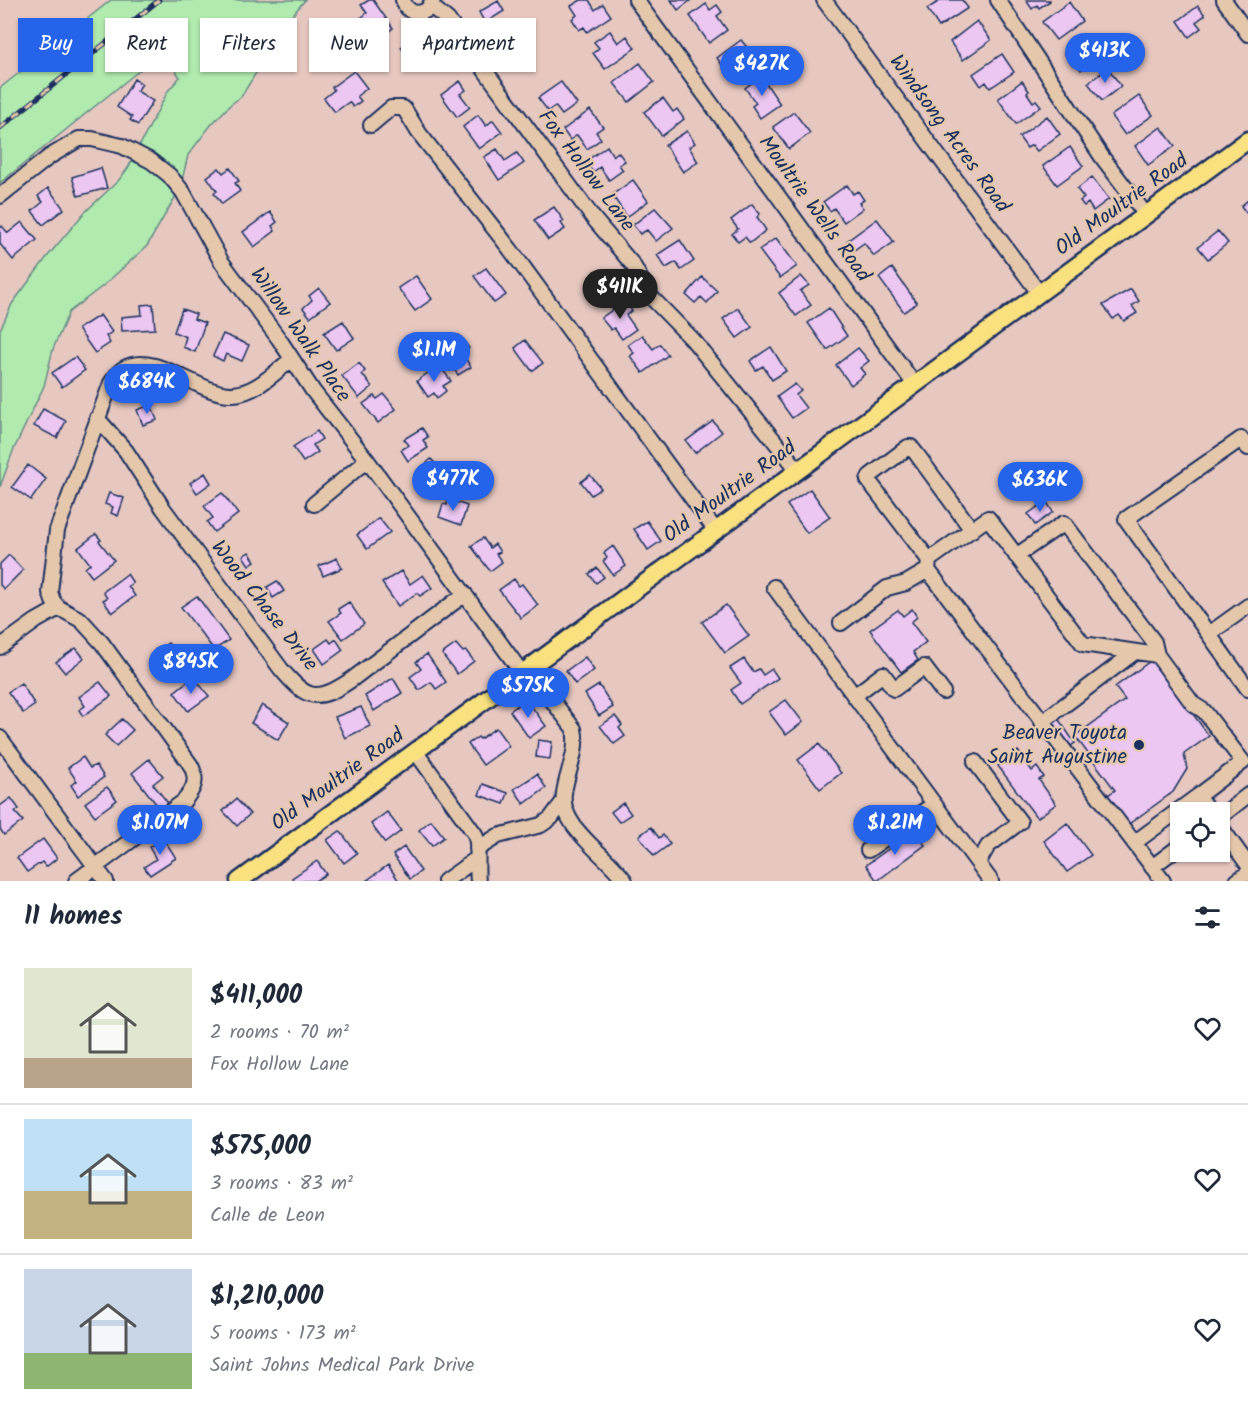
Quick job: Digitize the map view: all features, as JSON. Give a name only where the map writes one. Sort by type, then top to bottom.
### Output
[{"type":"main road","name":"Old Moultrie Road","points":[[239,881],[1248,140]]},
{"type":"street","name":"Fox Hollow Lane","points":[[403,0],[407,9],[417,13],[428,10],[432,3],[448,20],[594,219],[633,266],[650,296],[693,340],[798,470]]},
{"type":"street","name":"Moultrie Wells Road","points":[[636,0],[915,384]]},
{"type":"street","name":"Windsong Acres Road","points":[[824,0],[1039,293]]},
{"type":"street","points":[[998,0],[1102,157],[1146,215]]},
{"type":"street","points":[[1224,0],[1248,34]]},
{"type":"street","points":[[371,125],[391,108],[405,110],[419,133],[510,249],[716,531]]},
{"type":"street","name":"Willow Walk Place","points":[[0,196],[49,157],[79,139],[105,141],[122,146],[143,156],[169,176],[183,192],[221,261],[327,411],[368,460],[465,594],[574,729],[574,753],[563,802]]},
{"type":"street","points":[[76,881],[183,802],[193,790],[195,778],[190,764],[102,643],[81,620],[59,608],[53,602],[50,592],[57,530],[111,383],[124,369],[132,365],[145,364],[166,370],[216,391],[234,394],[248,391],[292,359]]},
{"type":"street","name":"Wood Chase Drive","points":[[97,418],[126,452],[162,508],[281,669],[296,687],[313,696],[325,695],[336,690],[465,594]]},
{"type":"street","points":[[1248,448],[1242,439],[1126,519],[1248,689]]},
{"type":"street","points":[[972,530],[910,447],[867,480],[1042,722],[1163,881]]},
{"type":"street","points":[[314,504],[368,460]]},
{"type":"street","points":[[841,624],[887,588],[906,584],[988,519],[1083,644],[1157,655]]},
{"type":"street","points":[[1016,555],[1064,523],[1154,642],[1157,655],[1193,704],[1204,711],[1243,762],[1134,843]]},
{"type":"street","points":[[774,587],[991,881]]},
{"type":"street","points":[[1209,634],[1248,606]]},
{"type":"street","points":[[0,647],[59,608]]},
{"type":"street","points":[[1042,722],[1136,652]]},
{"type":"street","points":[[854,696],[883,674],[894,689],[924,667],[943,692]]},
{"type":"street","points":[[0,738],[105,881]]},
{"type":"street","points":[[415,752],[475,834],[478,845],[478,881]]},
{"type":"street","points":[[975,762],[1020,822],[988,846],[978,863]]},
{"type":"street","points":[[1230,809],[1248,795]]},
{"type":"street","points":[[1198,796],[1202,802]]},
{"type":"street","points":[[445,881],[498,836],[541,825],[551,818],[563,802]]},
{"type":"street","points":[[563,802],[568,819],[617,869],[625,881]]},
{"type":"street","points":[[868,850],[934,804]]},
{"type":"street","points":[[1230,840],[1248,865]]},
{"type":"street","points":[[1152,867],[1170,854]]},
{"type":"street","points":[[1237,881],[1248,873]]},
{"type":"green space","points":[[111,0],[305,0],[290,18],[200,18],[200,72],[257,72],[241,97],[211,125],[188,155],[180,189],[147,246],[104,285],[69,312],[53,349],[44,386],[13,451],[0,487],[0,330],[12,304],[47,257],[84,213],[118,181],[128,168],[168,91],[180,77],[176,72],[188,72],[188,18],[105,18],[105,72],[137,72],[0,183],[0,88],[20,72],[93,72],[93,18],[88,18]]},
{"type":"building","points":[[373,0],[386,18],[361,18],[367,13],[361,5]]},
{"type":"building","points":[[581,0],[589,0],[595,10],[603,4],[611,16],[587,32],[584,27],[579,30],[572,19],[577,15],[571,6]]},
{"type":"building","points":[[671,0],[691,0],[678,10]]},
{"type":"building","points":[[941,0],[962,0],[968,8],[939,27],[927,9]]},
{"type":"building","points":[[1026,0],[1050,1],[1039,8],[1037,5],[1032,9]]},
{"type":"building","points":[[498,1],[504,11],[493,18],[482,18],[479,12]]},
{"type":"building","points":[[1069,2],[1082,21],[1056,40],[1042,22]]},
{"type":"building","points":[[706,4],[710,10],[717,5],[722,12],[717,16],[727,30],[709,43],[690,16]]},
{"type":"building","points":[[1198,6],[1205,15],[1196,22],[1201,28],[1189,37],[1178,21]]},
{"type":"building","points":[[977,21],[991,40],[963,60],[950,42]]},
{"type":"building","points":[[610,31],[618,43],[627,36],[635,48],[605,69],[593,53],[599,48],[594,42]]},
{"type":"building","points":[[1087,37],[1101,56],[1081,70],[1076,63],[1073,65],[1064,53]]},
{"type":"building","points":[[741,40],[749,50],[743,55],[751,65],[732,79],[717,58]]},
{"type":"building","points":[[1002,54],[1014,72],[990,88],[986,82],[981,86],[973,74]]},
{"type":"building","points":[[640,63],[654,82],[629,102],[614,83]]},
{"type":"building","points":[[1108,68],[1121,86],[1102,101],[1088,83]]},
{"type":"building","points":[[355,72],[367,88],[357,96],[361,101],[353,107],[349,102],[335,112],[324,98],[334,90],[332,87]]},
{"type":"building","points":[[761,76],[780,104],[760,118],[752,106],[756,103],[745,88]]},
{"type":"building","points":[[134,79],[142,84],[137,91],[153,101],[138,125],[130,120],[132,117],[117,107]]},
{"type":"building","points":[[460,81],[466,90],[460,94],[470,107],[457,117],[441,95]]},
{"type":"building","points":[[1022,81],[1033,102],[1036,100],[1041,106],[1016,124],[998,99]]},
{"type":"building","points":[[561,82],[577,104],[562,115],[555,106],[548,111],[538,98]]},
{"type":"building","points":[[1139,96],[1153,115],[1125,135],[1111,116]]},
{"type":"building","points":[[663,98],[673,112],[677,109],[684,119],[662,136],[644,112]]},
{"type":"building","points":[[590,110],[603,127],[596,132],[601,139],[587,149],[577,135],[570,140],[563,130]]},
{"type":"building","points":[[794,112],[810,133],[789,149],[773,127]]},
{"type":"building","points":[[478,115],[486,126],[493,120],[502,132],[479,149],[463,127]]},
{"type":"building","points":[[1047,116],[1060,134],[1037,151],[1032,145],[1027,148],[1019,137]]},
{"type":"building","points":[[1161,127],[1175,146],[1148,165],[1135,146]]},
{"type":"building","points":[[687,131],[695,143],[689,147],[698,162],[683,172],[665,145]]},
{"type":"building","points":[[607,146],[613,156],[618,152],[625,161],[619,165],[623,170],[609,180],[600,167],[593,172],[585,162]]},
{"type":"building","points":[[1070,147],[1083,166],[1057,185],[1043,166]]},
{"type":"building","points":[[497,149],[505,161],[517,153],[524,163],[499,180],[484,157]]},
{"type":"building","points":[[101,168],[107,188],[78,196],[72,177]]},
{"type":"building","points":[[219,168],[223,173],[230,168],[239,181],[235,183],[240,191],[222,204],[214,193],[217,191],[207,177]]},
{"type":"building","points":[[1092,177],[1109,199],[1093,211],[1088,203],[1084,206],[1080,201],[1084,198],[1077,189]]},
{"type":"building","points":[[633,180],[648,201],[627,217],[612,195]]},
{"type":"building","points":[[847,185],[853,194],[858,191],[864,200],[859,203],[863,208],[844,222],[834,208],[830,211],[823,202]]},
{"type":"building","points":[[48,188],[64,209],[43,225],[32,211],[43,202],[38,196]]},
{"type":"building","points":[[1248,200],[1248,215],[1241,206]]},
{"type":"building","points":[[752,204],[760,214],[757,217],[766,230],[750,243],[745,237],[738,242],[732,234],[738,229],[731,220]]},
{"type":"building","points":[[554,207],[564,221],[561,223],[565,229],[548,240],[534,220]]},
{"type":"building","points":[[655,208],[673,228],[656,241],[647,230],[640,234],[633,225]]},
{"type":"building","points":[[270,212],[277,222],[272,226],[275,231],[254,247],[243,232]]},
{"type":"building","points":[[877,219],[894,242],[874,256],[864,243],[854,250],[847,241]]},
{"type":"building","points":[[22,222],[37,240],[13,260],[0,244],[0,228],[2,226],[8,233]]},
{"type":"building","points":[[1218,231],[1228,243],[1208,259],[1198,247]]},
{"type":"building","points":[[776,238],[797,266],[780,278],[759,250]]},
{"type":"building","points":[[680,240],[694,261],[681,270],[676,262],[666,268],[657,255]]},
{"type":"building","points":[[486,268],[506,295],[494,303],[474,276]]},
{"type":"building","points":[[892,268],[917,303],[904,312],[879,278]]},
{"type":"building","points":[[416,276],[432,299],[415,311],[398,288]]},
{"type":"building","points":[[801,276],[809,285],[800,291],[811,305],[796,316],[779,293]]},
{"type":"building","points":[[702,277],[717,291],[707,303],[701,297],[695,303],[686,295]]},
{"type":"building","points":[[319,288],[330,302],[310,317],[303,308],[312,300],[309,296]]},
{"type":"building","points":[[1131,289],[1139,301],[1132,306],[1137,313],[1124,321],[1119,315],[1113,319],[1103,305]]},
{"type":"building","points":[[625,301],[632,311],[626,315],[636,329],[622,339],[614,328],[611,330],[601,318]]},
{"type":"building","points":[[153,304],[155,329],[122,331],[121,317],[142,315],[141,305]]},
{"type":"building","points":[[738,308],[752,327],[737,338],[723,319]]},
{"type":"building","points":[[829,308],[847,336],[827,350],[808,323]]},
{"type":"building","points":[[182,309],[196,314],[194,319],[205,323],[195,352],[183,347],[186,337],[174,332]]},
{"type":"building","points":[[100,315],[112,332],[106,336],[110,343],[95,353],[78,329]]},
{"type":"building","points":[[343,321],[354,338],[336,350],[324,333]]},
{"type":"building","points":[[223,334],[249,345],[242,361],[226,354],[223,361],[213,356]]},
{"type":"building","points":[[459,335],[469,348],[461,354],[451,341]]},
{"type":"building","points":[[642,335],[653,349],[660,344],[668,355],[643,373],[630,356],[634,353],[628,345]]},
{"type":"building","points":[[525,340],[543,363],[532,371],[515,348]]},
{"type":"building","points":[[771,347],[786,371],[772,380],[763,366],[756,370],[750,361]]},
{"type":"building","points":[[858,348],[869,361],[860,368],[865,374],[851,385],[836,365]]},
{"type":"building","points":[[463,355],[471,367],[458,375],[450,363]]},
{"type":"building","points":[[75,357],[85,370],[62,387],[52,373]]},
{"type":"building","points":[[359,363],[365,371],[362,374],[372,387],[359,398],[342,376]]},
{"type":"building","points":[[432,370],[436,375],[443,370],[451,381],[443,386],[446,391],[437,398],[434,393],[428,397],[417,381]]},
{"type":"building","points":[[795,384],[801,391],[796,395],[806,408],[792,418],[777,397]]},
{"type":"building","points":[[384,394],[396,409],[378,423],[363,404],[374,396],[377,399]]},
{"type":"building","points":[[151,405],[157,420],[143,425],[137,410]]},
{"type":"building","points":[[43,409],[66,421],[57,438],[34,426]]},
{"type":"building","points":[[713,421],[722,432],[695,453],[686,441]]},
{"type":"building","points":[[422,428],[428,437],[423,440],[428,448],[408,461],[401,450],[409,445],[404,439]]},
{"type":"building","points":[[317,431],[322,439],[313,445],[318,452],[303,462],[293,447]]},
{"type":"building","points":[[431,459],[454,483],[442,493],[429,479],[425,483],[416,474]]},
{"type":"building","points":[[28,465],[46,479],[31,500],[12,487]]},
{"type":"building","points":[[205,473],[211,483],[197,493],[190,483]]},
{"type":"building","points":[[590,475],[601,488],[591,495],[581,482]]},
{"type":"building","points":[[810,489],[830,517],[807,533],[787,505]]},
{"type":"building","points":[[109,493],[124,498],[118,516],[111,513],[113,507],[105,504]]},
{"type":"building","points":[[222,493],[238,514],[214,532],[207,522],[213,518],[204,506]]},
{"type":"building","points":[[448,499],[467,506],[461,525],[439,517],[443,504],[447,505]]},
{"type":"building","points":[[1046,501],[1053,512],[1035,525],[1028,514]]},
{"type":"building","points":[[379,518],[390,532],[367,549],[357,535]]},
{"type":"building","points":[[647,521],[661,541],[648,550],[634,529]]},
{"type":"building","points":[[96,534],[114,560],[92,577],[85,568],[90,564],[78,548]]},
{"type":"building","points":[[483,538],[490,548],[495,544],[500,552],[496,554],[502,562],[490,571],[471,546]]},
{"type":"building","points":[[613,546],[626,566],[613,575],[603,561],[607,558],[604,553]]},
{"type":"building","points":[[249,552],[255,561],[249,565],[243,556]]},
{"type":"building","points":[[9,555],[23,570],[4,589],[0,585],[0,564]]},
{"type":"building","points":[[337,558],[342,568],[323,576],[319,566]]},
{"type":"building","points":[[597,568],[604,577],[596,583],[589,574]]},
{"type":"building","points":[[401,571],[410,584],[423,575],[432,588],[420,596],[417,593],[398,606],[382,583]]},
{"type":"building","points":[[127,574],[133,583],[128,586],[135,596],[112,613],[103,600],[107,598],[103,592]]},
{"type":"building","points":[[514,579],[519,586],[522,584],[538,605],[521,618],[499,590]]},
{"type":"building","points":[[277,581],[284,591],[273,598],[267,587]]},
{"type":"building","points":[[197,596],[229,640],[214,650],[181,607]]},
{"type":"building","points":[[349,602],[364,624],[343,639],[329,621],[341,613],[338,609]]},
{"type":"building","points":[[726,605],[749,636],[725,653],[702,622]]},
{"type":"building","points":[[912,609],[917,617],[911,622],[926,642],[913,652],[918,660],[901,672],[870,630],[898,610],[903,616]]},
{"type":"building","points":[[328,639],[331,643],[336,639],[343,650],[324,664],[314,649]]},
{"type":"building","points":[[168,643],[173,649],[168,653],[172,658],[158,668],[150,656]]},
{"type":"building","points":[[456,644],[474,661],[457,674],[442,654]]},
{"type":"building","points":[[76,648],[84,658],[65,673],[56,662]]},
{"type":"building","points":[[427,654],[446,682],[436,689],[431,682],[419,690],[410,677],[421,669],[416,662]]},
{"type":"building","points":[[585,657],[594,670],[575,684],[566,671]]},
{"type":"building","points":[[744,659],[753,672],[759,669],[763,675],[772,669],[778,678],[740,704],[731,690],[741,683],[730,668]]},
{"type":"building","name":"Beaver Toyota Saint Augustine","points":[[1153,659],[1209,736],[1184,754],[1187,769],[1173,792],[1126,826],[1105,797],[1115,790],[1075,736],[1125,700],[1115,687]]},
{"type":"building","points":[[393,678],[402,693],[374,711],[365,696]]},
{"type":"building","points":[[188,681],[192,686],[197,681],[209,696],[188,711],[174,692]]},
{"type":"building","points":[[100,682],[111,696],[83,716],[79,710],[85,706],[79,697]]},
{"type":"building","points":[[21,683],[35,705],[23,713],[8,692]]},
{"type":"building","points":[[599,685],[613,707],[599,716],[585,694]]},
{"type":"building","points":[[526,699],[546,726],[529,738],[510,711]]},
{"type":"building","points":[[786,700],[803,722],[786,735],[769,712]]},
{"type":"building","points":[[262,705],[289,722],[278,740],[251,723]]},
{"type":"building","points":[[361,707],[370,726],[345,738],[335,717]]},
{"type":"building","points":[[615,716],[622,725],[619,728],[625,736],[614,744],[600,726]]},
{"type":"building","points":[[1057,717],[1075,743],[1065,750],[1047,725]]},
{"type":"building","points":[[122,719],[133,730],[116,746],[105,735]]},
{"type":"building","points":[[496,728],[509,746],[483,765],[468,744]]},
{"type":"building","points":[[538,740],[552,742],[550,759],[536,757]]},
{"type":"building","points":[[819,744],[841,773],[820,789],[798,760]]},
{"type":"building","points":[[1018,751],[1032,771],[1037,767],[1044,777],[1039,780],[1056,804],[1037,818],[998,766]]},
{"type":"building","points":[[83,757],[90,768],[96,765],[104,777],[78,796],[71,785],[77,781],[68,768]]},
{"type":"building","points":[[149,759],[163,776],[153,784],[168,803],[160,809],[132,773]]},
{"type":"building","points":[[537,774],[546,788],[524,804],[514,789]]},
{"type":"building","points":[[483,784],[508,793],[504,804],[479,795]]},
{"type":"building","points":[[107,787],[117,800],[95,816],[85,803]]},
{"type":"building","points":[[11,798],[19,809],[15,812],[23,821],[4,835],[0,829],[0,806]]},
{"type":"building","points":[[236,799],[250,814],[237,826],[223,811]]},
{"type":"building","points":[[623,803],[631,814],[619,822],[611,812]]},
{"type":"building","points":[[387,812],[401,831],[385,843],[371,824]]},
{"type":"building","points":[[431,820],[444,837],[432,846],[419,830]]},
{"type":"building","points":[[1067,823],[1091,855],[1067,872],[1044,841]]},
{"type":"building","points":[[651,827],[659,838],[663,835],[670,844],[654,856],[639,836]]},
{"type":"building","points":[[340,831],[357,853],[344,863],[327,840]]},
{"type":"building","points":[[914,831],[925,845],[877,881],[866,865]]},
{"type":"building","points":[[163,838],[176,858],[150,875],[144,867],[156,859],[149,847]]},
{"type":"building","points":[[43,839],[57,858],[46,867],[42,862],[27,872],[17,858]]},
{"type":"building","points":[[404,847],[421,871],[410,879],[393,855]]},
{"type":"building","points":[[317,861],[326,874],[315,881],[294,881],[292,878]]},
{"type":"building","points":[[388,865],[399,881],[366,881]]},
{"type":"railway","points":[[0,128],[159,0]]},
{"type":"place","name":"Beaver Toyota Saint Augustine","points":[[1139,745]]}]
